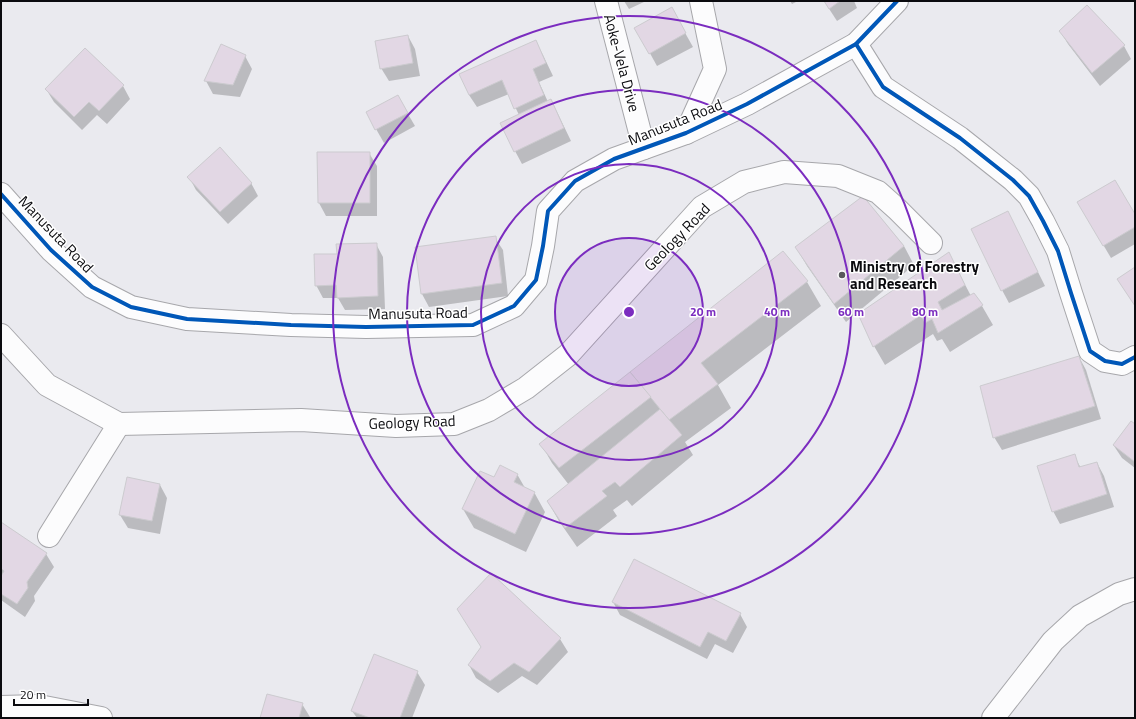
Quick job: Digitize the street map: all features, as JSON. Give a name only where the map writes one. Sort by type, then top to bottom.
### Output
[{"type":"street","name":"Aoke-Vela Drive","points":[[606,1],[644,148]]},
{"type":"street","points":[[686,133],[715,69],[701,1]]},
{"type":"street","name":"Manusuta Road","points":[[1,194],[51,250],[92,287],[131,307],[186,319],[291,325],[366,327],[473,325],[514,306],[536,280],[548,210],[575,181],[614,159],[686,133],[747,104],[856,44],[897,1]]},
{"type":"street","points":[[856,44],[883,87],[960,138],[1013,180],[1029,196],[1058,251],[1070,293],[1090,351],[1105,361],[1122,364],[1135,357]]},
{"type":"street","name":"Geology Road","points":[[1,334],[47,385],[119,424],[301,420],[396,426],[454,424],[488,410],[526,388],[568,355],[702,207],[744,182],[784,172],[838,176],[878,192],[931,243]]},
{"type":"street","points":[[48,536],[119,424]]},
{"type":"street","points":[[993,718],[1053,641],[1080,616],[1120,594],[1135,589]]},
{"type":"street","points":[[1,707],[39,706],[101,718]]},
{"type":"building","points":[[824,1],[840,1],[829,9]]},
{"type":"building","points":[[1087,5],[1125,45],[1092,73],[1059,31]]},
{"type":"building","points":[[672,7],[686,33],[649,54],[634,28]]},
{"type":"building","points":[[408,35],[413,63],[380,69],[375,41]]},
{"type":"building","points":[[536,40],[546,63],[533,69],[544,95],[514,109],[502,80],[469,95],[459,74]]},
{"type":"building","points":[[221,44],[246,55],[233,85],[204,81]]},
{"type":"building","points":[[85,48],[124,85],[99,111],[89,102],[74,117],[45,89]]},
{"type":"building","points":[[398,95],[408,113],[375,130],[366,112]]},
{"type":"building","points":[[551,99],[564,128],[514,152],[500,123]]},
{"type":"building","points":[[220,147],[252,183],[220,212],[187,177]]},
{"type":"building","points":[[317,152],[370,152],[370,203],[318,203]]},
{"type":"building","points":[[1115,180],[1135,214],[1135,227],[1103,246],[1077,202]]},
{"type":"building","name":"Ministry of Forestry and Research","points":[[863,196],[904,246],[834,304],[795,247]]},
{"type":"building","points":[[1008,211],[1038,272],[1001,291],[971,229]]},
{"type":"building","points":[[496,236],[502,283],[421,294],[415,247]]},
{"type":"building","points":[[377,243],[378,296],[337,298],[336,285],[315,286],[314,254],[337,254],[336,244]]},
{"type":"building","points":[[783,251],[808,281],[701,363],[718,384],[669,420],[630,372]]},
{"type":"building","points":[[949,252],[965,285],[938,302],[942,310],[974,293],[983,305],[938,333],[932,319],[925,323],[921,315],[873,347],[858,314]]},
{"type":"building","points":[[1135,267],[1135,306],[1117,279]]},
{"type":"building","points":[[1079,356],[1095,406],[993,438],[980,386]]},
{"type":"building","points":[[630,372],[651,397],[559,468],[539,444]]},
{"type":"building","points":[[660,409],[682,435],[620,487],[615,482],[602,491],[607,496],[565,528],[547,501]]},
{"type":"building","points":[[1131,421],[1135,424],[1135,462],[1113,445]]},
{"type":"building","points":[[1075,454],[1079,467],[1097,462],[1107,494],[1052,512],[1037,466]]},
{"type":"building","points":[[500,465],[518,474],[514,482],[535,492],[515,534],[462,509],[480,471],[494,477]]},
{"type":"building","points":[[127,477],[160,484],[152,521],[119,515]]},
{"type":"building","points":[[1,522],[47,553],[27,582],[28,588],[17,604],[1,594],[1,576],[4,571],[1,568]]},
{"type":"building","points":[[634,559],[741,613],[726,641],[708,632],[700,647],[612,602]]},
{"type":"building","points":[[491,573],[561,638],[529,672],[514,663],[490,681],[468,665],[481,647],[457,609]]},
{"type":"building","points":[[374,654],[418,671],[400,718],[370,718],[351,711]]},
{"type":"building","points":[[267,694],[303,703],[299,718],[260,718]]},
{"type":"cycle path","points":[[1,194],[51,250],[92,287],[131,307],[187,319],[291,325],[366,327],[473,325],[514,306],[536,280],[548,211],[575,181],[614,159],[686,133],[747,104],[856,44],[897,1]]},
{"type":"cycle path","points":[[856,44],[883,87],[960,138],[1013,180],[1029,196],[1058,251],[1090,351],[1105,361],[1122,364],[1135,357]]},
{"type":"place","name":"Ministry of Forestry and Research","points":[[842,275]]}]
